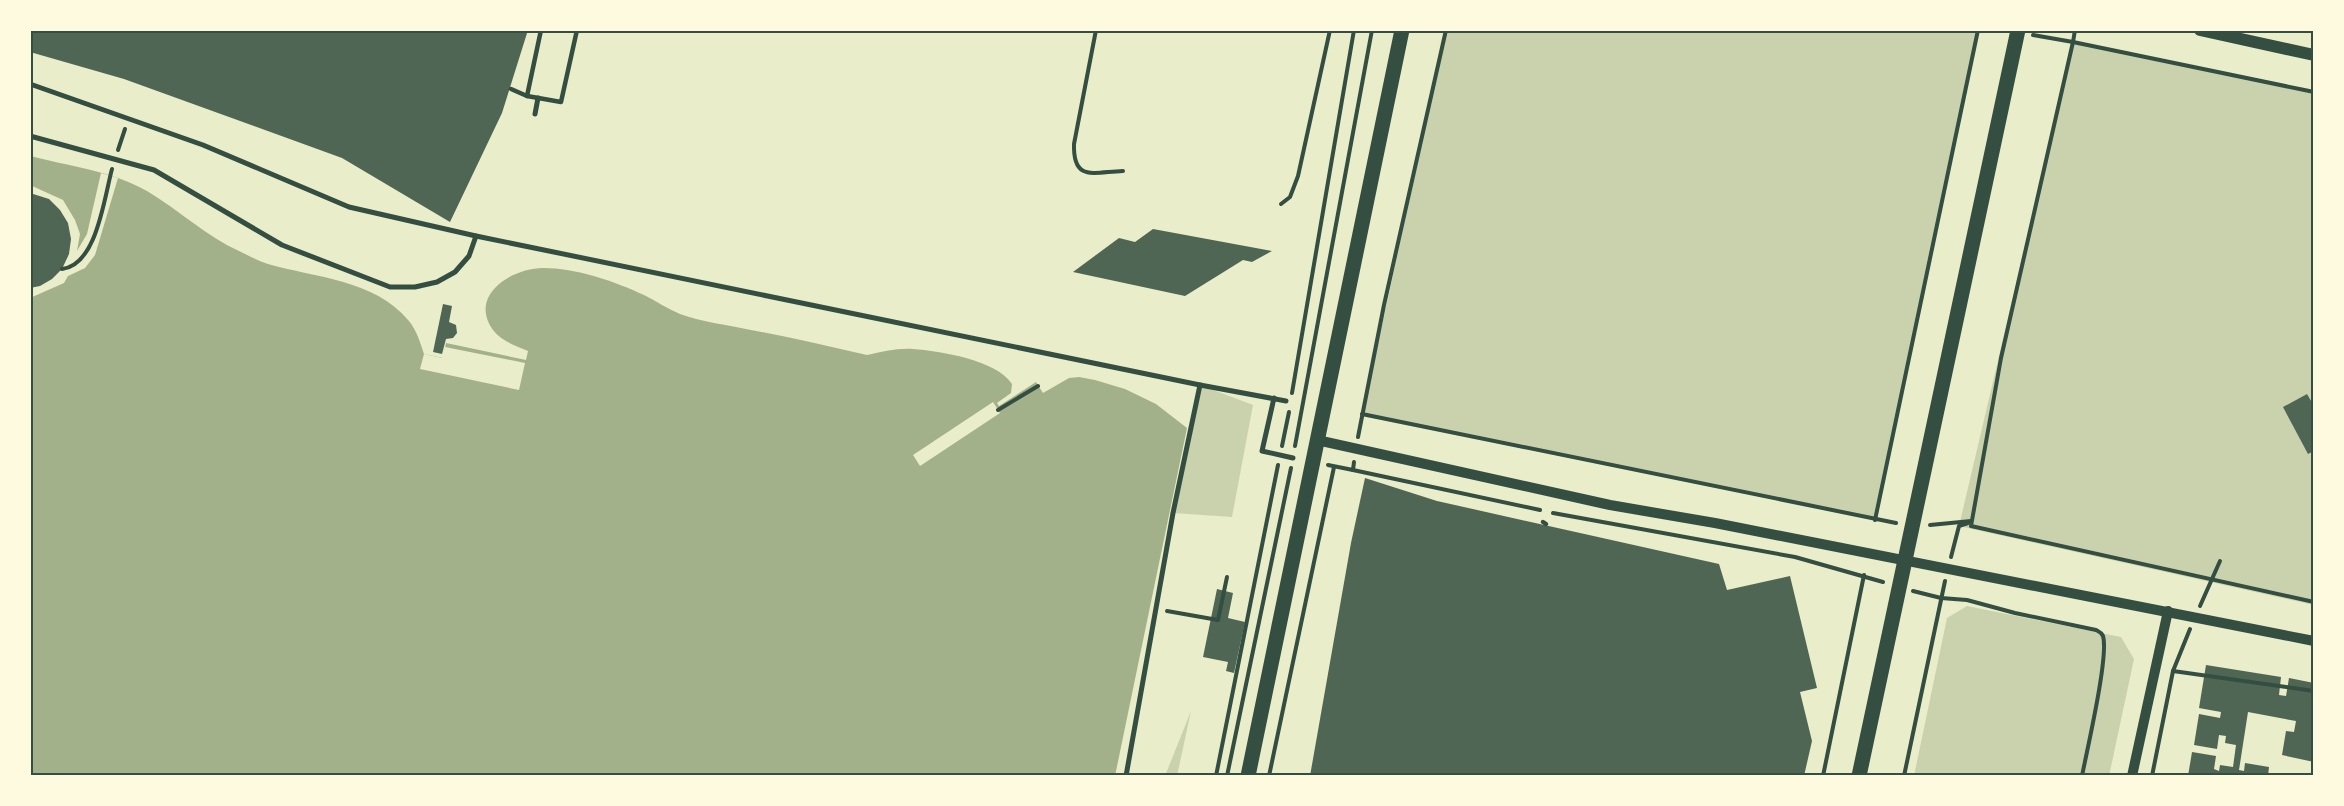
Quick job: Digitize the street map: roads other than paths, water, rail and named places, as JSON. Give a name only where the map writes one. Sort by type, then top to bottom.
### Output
[{"type":"main road","points":[[1248,776],[1402,30]]},
{"type":"main road","points":[[2200,30],[2314,55]]},
{"type":"main road","points":[[1858,776],[2018,31]]},
{"type":"street","points":[[30,84],[203,145],[349,207],[476,236],[1200,385],[1286,400]]},
{"type":"street","points":[[535,114],[538,98]]},
{"type":"street","points":[[30,136],[116,156],[154,170],[282,245],[390,287],[415,287],[437,282],[454,272],[468,256],[476,236]]},
{"type":"street","points":[[1126,776],[1200,385]]},
{"type":"street","points":[[1274,398],[1262,451],[1293,458]]},
{"type":"street","points":[[1317,440],[1610,505],[1715,523],[2314,641]]},
{"type":"street","points":[[2132,776],[2168,611]]},
{"type":"lane","points":[[527,96],[541,30]]},
{"type":"lane","points":[[511,89],[527,96],[561,102],[577,30]]}]
